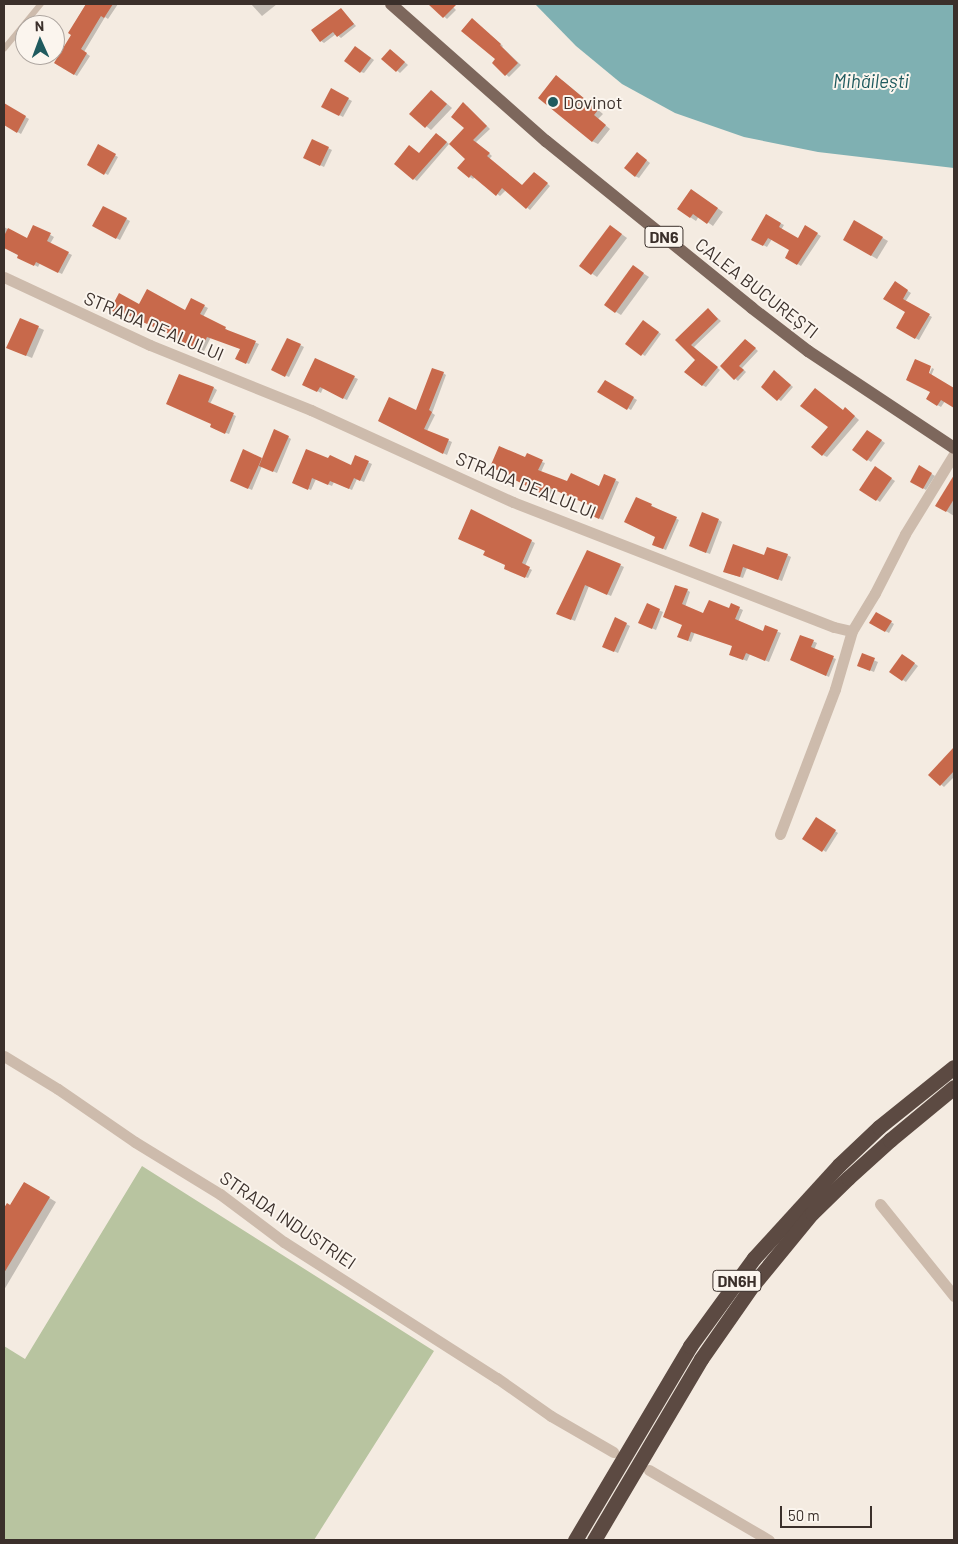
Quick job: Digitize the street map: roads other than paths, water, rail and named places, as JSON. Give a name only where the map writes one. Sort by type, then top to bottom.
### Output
[{"type":"highway","name":"DN6H","points":[[575,1540],[690,1346],[754,1258],[794,1212],[879,1127],[954,1066]]},
{"type":"highway","name":"DN6H","points":[[594,1540],[701,1359],[752,1286],[812,1213],[890,1140],[954,1087]]},
{"type":"main road","name":"CALEA BUCUREȘTI","points":[[392,4],[546,141],[752,308],[808,351],[954,448]]},
{"type":"street","name":"STRADA DEALULUI","points":[[4,277],[150,346],[311,410],[513,502],[834,627],[852,632]]},
{"type":"street","points":[[780,834],[834,689],[852,632],[875,593],[905,534],[954,454]]},
{"type":"street","name":"STRADA INDUSTRIEI","points":[[4,1056],[58,1089],[135,1142],[220,1194],[284,1242],[498,1378],[551,1416],[613,1452]]},
{"type":"street","points":[[880,1204],[954,1296]]},
{"type":"street","points":[[649,1470],[768,1540]]},
{"type":"lane","points":[[4,49],[41,4]]},
{"type":"water","name":"Mihăilești","points":[[535,4],[954,4],[954,168],[818,152],[744,137],[675,113],[622,84],[576,46]]},
{"type":"place","name":"Dovinot","points":[[553,102]]}]
